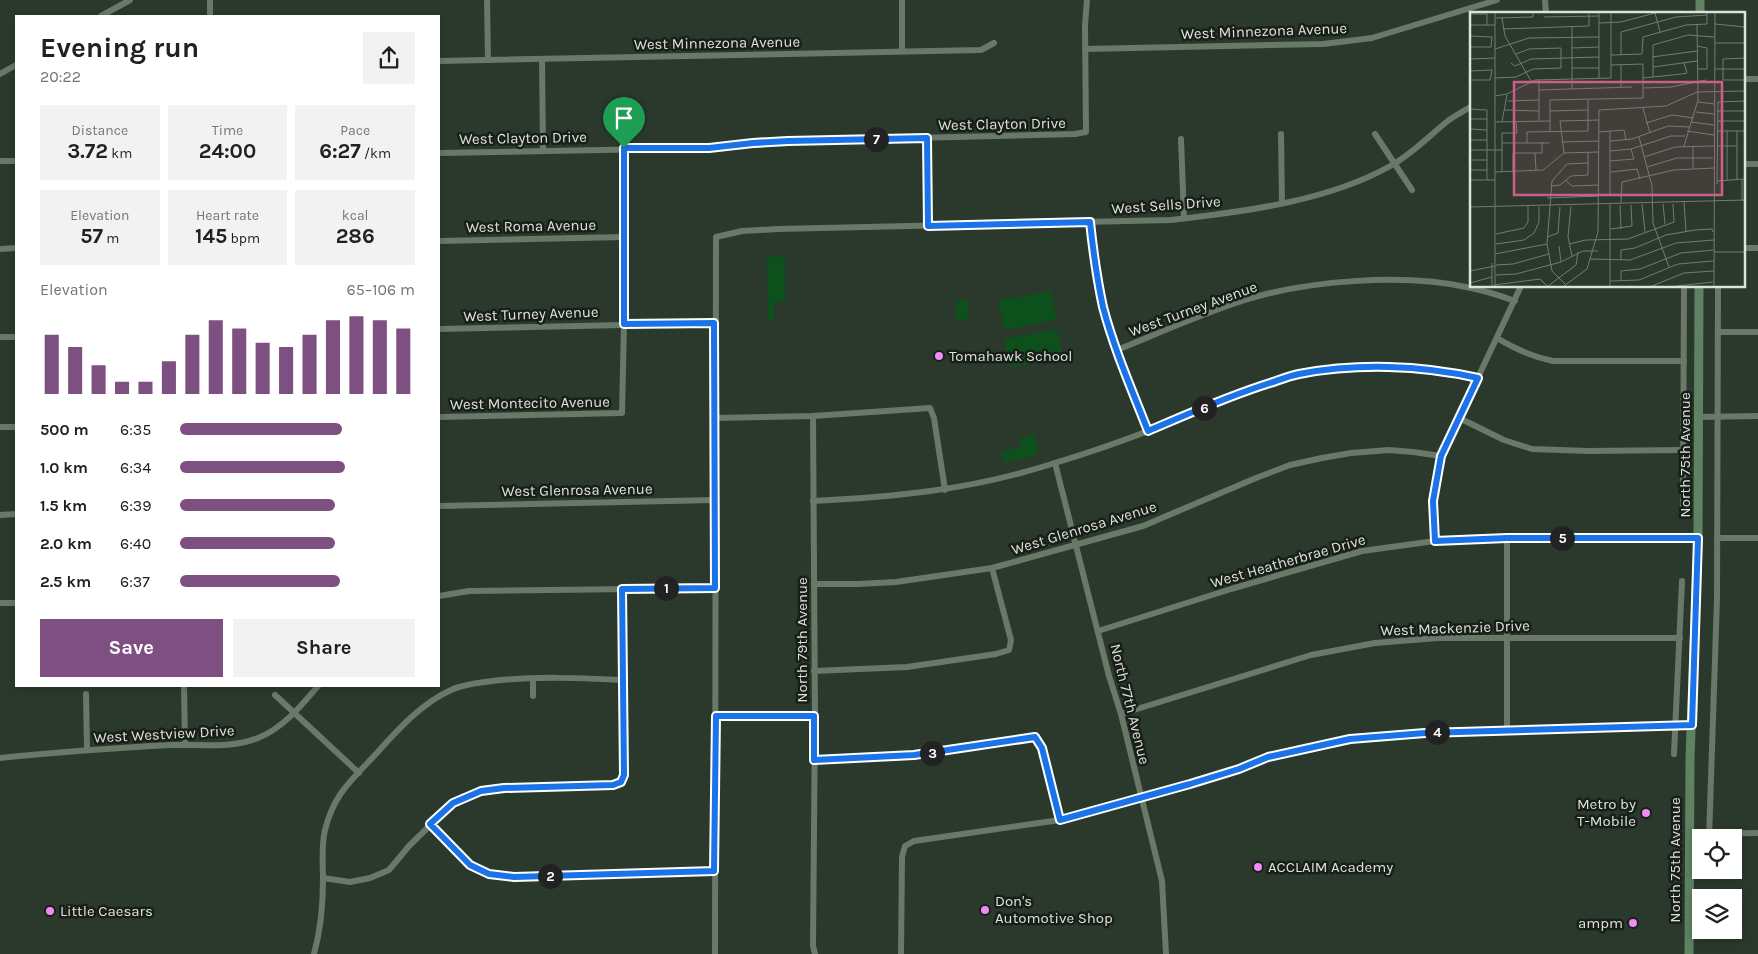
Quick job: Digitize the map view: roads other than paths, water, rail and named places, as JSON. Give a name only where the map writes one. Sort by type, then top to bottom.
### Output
[{"type":"main road","name":"North 75th Avenue","points":[[1689,954],[1689,834],[1698,538],[1699,288]]},
{"type":"street","points":[[103,15],[130,0]]},
{"type":"street","points":[[210,0],[210,15]]},
{"type":"street","points":[[487,0],[488,60]]},
{"type":"street","points":[[902,0],[902,51]]},
{"type":"street","points":[[1085,49],[1084,25],[1087,0]]},
{"type":"street","name":"West Minnezona Avenue","points":[[1085,49],[1323,44],[1372,38],[1497,0]]},
{"type":"street","name":"West Minnezona Avenue","points":[[440,61],[981,50],[994,43]]},
{"type":"street","name":"West Clayton Drive","points":[[440,152],[709,148],[788,141],[1074,134],[1086,132],[1085,49]]},
{"type":"street","points":[[542,59],[543,150]]},
{"type":"street","points":[[0,74],[15,66]]},
{"type":"street","name":"West Sells Drive","points":[[714,323],[716,237],[742,231],[769,229],[1090,222],[1184,218],[1282,203],[1362,180],[1395,164],[1450,119],[1470,107]]},
{"type":"street","points":[[1281,134],[1282,203]]},
{"type":"street","points":[[1375,134],[1412,190]]},
{"type":"street","points":[[927,138],[928,226]]},
{"type":"street","points":[[1181,139],[1184,218]]},
{"type":"street","points":[[624,148],[624,324]]},
{"type":"street","points":[[0,161],[15,161]]},
{"type":"street","points":[[1090,222],[1092,248],[1103,306],[1117,350],[1148,431]]},
{"type":"street","name":"West Roma Avenue","points":[[440,241],[624,237]]},
{"type":"street","points":[[0,249],[15,248]]},
{"type":"street","name":"West Turney Avenue","points":[[1117,350],[1246,300],[1335,282],[1425,281],[1470,288]]},
{"type":"street","name":"West Turney Avenue","points":[[1471,288],[1515,301]]},
{"type":"street","points":[[1435,541],[1433,501],[1441,456],[1520,288]]},
{"type":"street","name":"North 75th Avenue","points":[[1683,511],[1684,288]]},
{"type":"street","points":[[1709,829],[1716,649],[1718,288]]},
{"type":"street","points":[[714,323],[715,954]]},
{"type":"street","name":"West Turney Avenue","points":[[440,329],[714,323]]},
{"type":"street","name":"West Montecito Avenue","points":[[440,417],[622,413],[624,324]]},
{"type":"street","points":[[1718,332],[1758,332]]},
{"type":"street","points":[[0,337],[15,337]]},
{"type":"street","points":[[1497,338],[1516,349],[1553,361],[1684,361]]},
{"type":"street","points":[[814,501],[875,498],[944,490],[995,481],[1098,450],[1242,392],[1298,374],[1384,367],[1424,369],[1478,378]]},
{"type":"street","points":[[715,418],[813,416],[930,408],[934,418],[944,490]]},
{"type":"street","name":"North 79th Avenue","points":[[813,416],[813,946],[815,954]]},
{"type":"street","points":[[1699,417],[1758,416]]},
{"type":"street","points":[[1459,418],[1504,440],[1532,449],[1588,451],[1684,450]]},
{"type":"street","points":[[0,427],[15,427]]},
{"type":"street","name":"West Glenrosa Avenue","points":[[814,584],[896,582],[992,568],[1143,526],[1290,465],[1351,452],[1389,450],[1441,456]]},
{"type":"street","name":"North 77th Avenue","points":[[1055,463],[1121,714],[1140,798],[1162,881],[1166,954]]},
{"type":"street","name":"West Glenrosa Avenue","points":[[440,506],[715,500]]},
{"type":"street","points":[[0,514],[15,514]]},
{"type":"street","points":[[1507,538],[1507,731]]},
{"type":"street","name":"West Heatherbrae Drive","points":[[1098,631],[1362,551],[1435,541],[1507,538],[1698,538]]},
{"type":"street","points":[[1717,538],[1758,538]]},
{"type":"street","points":[[814,671],[907,667],[996,654],[1009,650],[1011,640],[992,568]]},
{"type":"street","points":[[1674,754],[1682,581]]},
{"type":"street","points":[[440,596],[469,591],[715,588]]},
{"type":"street","points":[[323,878],[350,882],[370,878],[389,870],[430,824],[453,803],[481,791],[504,788],[613,785],[621,782],[624,775],[622,589]]},
{"type":"street","points":[[0,603],[15,603]]},
{"type":"street","name":"West Mackenzie Drive","points":[[1121,714],[1311,655],[1375,643],[1438,638],[1680,638]]},
{"type":"street","points":[[314,954],[321,926],[324,833],[331,809],[348,784],[401,726],[423,708],[451,690],[474,684],[510,679],[624,680]]},
{"type":"street","points":[[533,679],[533,696]]},
{"type":"street","points":[[184,687],[185,745]]},
{"type":"street","points":[[294,713],[317,687]]},
{"type":"street","points":[[86,694],[87,750]]},
{"type":"street","points":[[276,695],[359,773]]},
{"type":"street","name":"West Westview Drive","points":[[0,758],[87,750],[221,745],[245,742],[275,729],[294,713]]},
{"type":"street","points":[[716,716],[814,716]]},
{"type":"street","points":[[901,954],[902,857],[905,846],[914,841],[1060,820],[1239,769],[1268,757],[1350,739],[1425,733],[1692,725]]},
{"type":"street","points":[[814,760],[914,755],[1035,737],[1042,748],[1060,820]]},
{"type":"street","points":[[430,824],[470,865],[489,874],[514,877],[714,871]]},
{"type":"street","points":[[1742,834],[1758,833]]},
{"type":"place","name":"Tomahawk School","points":[[939,356]]},
{"type":"place","name":"Metro by T-Mobile","points":[[1646,813]]},
{"type":"place","name":"ACCLAIM Academy","points":[[1258,867]]},
{"type":"place","name":"Don's Automotive Shop","points":[[985,910]]},
{"type":"place","name":"Little Caesars","points":[[50,911]]},
{"type":"place","name":"ampm","points":[[1633,923]]}]
